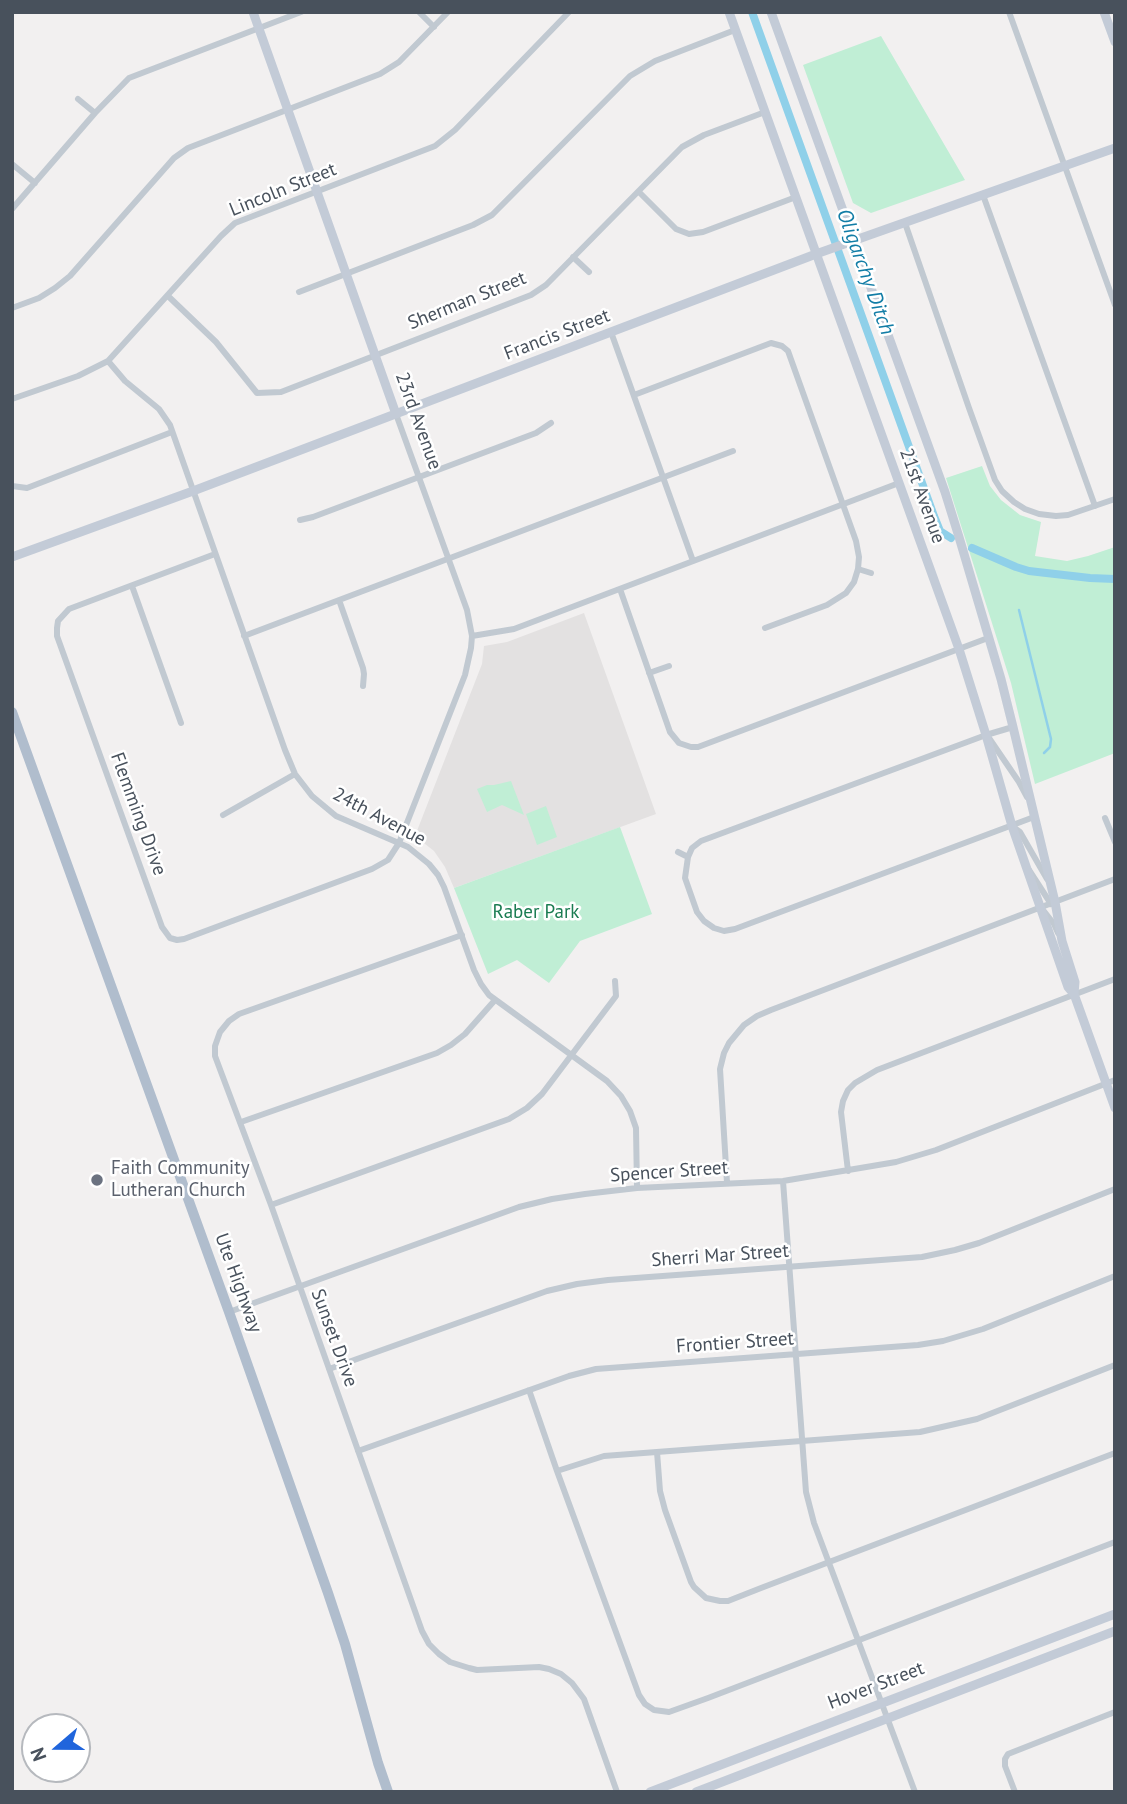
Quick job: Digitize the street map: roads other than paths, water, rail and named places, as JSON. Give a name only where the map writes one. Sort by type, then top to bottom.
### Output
[{"type":"main road","name":"Ute Highway","points":[[12,712],[229,1312],[345,1644],[388,1792]]},
{"type":"street","name":"23rd Avenue","points":[[253,12],[467,610],[471,648],[465,676],[399,843]]},
{"type":"street","points":[[12,209],[94,113],[129,78],[300,12]]},
{"type":"street","points":[[419,12],[434,27]]},
{"type":"street","points":[[12,308],[47,293],[70,276],[174,158],[188,148],[380,74],[399,62],[448,12]]},
{"type":"street","name":"Lincoln Street","points":[[12,399],[78,376],[108,361],[235,223],[435,146],[455,130],[569,12]]},
{"type":"street","name":"21st Avenue","points":[[729,12],[959,649],[1025,866],[1068,987],[1074,995],[1110,1082],[1115,1108]]},
{"type":"street","name":"21st Avenue","points":[[771,12],[849,242],[945,492],[1013,727],[1062,941],[1075,982],[1074,995]]},
{"type":"street","points":[[1009,12],[1115,306]]},
{"type":"street","points":[[1104,12],[1115,42]]},
{"type":"street","points":[[299,292],[473,225],[492,215],[630,76],[655,61],[735,30]]},
{"type":"street","points":[[78,99],[94,113]]},
{"type":"street","name":"Sherman Street","points":[[168,296],[211,337],[257,393],[281,392],[531,295],[546,285],[688,143],[765,112]]},
{"type":"street","name":"Francis Street","points":[[12,557],[816,254],[1115,148]]},
{"type":"street","points":[[12,164],[35,183]]},
{"type":"street","points":[[639,192],[676,229],[690,234],[703,232],[796,197]]},
{"type":"street","points":[[983,195],[1095,506]]},
{"type":"street","points":[[905,223],[995,480],[1002,491],[1025,509],[1056,516],[1068,515],[1115,499]]},
{"type":"street","points":[[573,257],[589,272]]},
{"type":"street","points":[[611,332],[693,561]]},
{"type":"street","points":[[782,346],[786,337]]},
{"type":"street","points":[[634,395],[771,343],[788,351],[844,504],[859,557],[854,582],[846,593],[827,605],[765,628]]},
{"type":"street","name":"24th Avenue","points":[[108,361],[125,381],[159,409],[172,432],[295,774],[312,796],[335,816],[399,843],[420,855],[438,875],[481,984],[495,1000],[607,1081],[621,1096],[636,1128],[638,1188]]},
{"type":"street","points":[[300,520],[536,433],[551,423]]},
{"type":"street","points":[[12,486],[27,488],[172,432]]},
{"type":"street","points":[[244,636],[733,451]]},
{"type":"street","points":[[471,636],[514,629],[899,483]]},
{"type":"street","points":[[50,616],[58,621],[69,609],[215,554]]},
{"type":"street","points":[[858,569],[871,573]]},
{"type":"street","points":[[132,586],[181,723]]},
{"type":"street","points":[[620,589],[670,732],[684,746],[698,747],[988,638]]},
{"type":"street","points":[[339,600],[363,668],[363,686]]},
{"type":"street","name":"Flemming Drive","points":[[58,621],[57,636],[162,927],[170,938]]},
{"type":"street","points":[[649,673],[668,666]]},
{"type":"street","points":[[986,735],[1019,782],[1033,812],[1012,826],[735,929],[724,931],[714,928],[697,912],[685,878],[688,857],[692,848],[701,841],[986,735],[1013,727]]},
{"type":"street","points":[[678,755],[684,746]]},
{"type":"street","points":[[223,815],[295,774]]},
{"type":"street","points":[[1105,818],[1115,842]]},
{"type":"street","points":[[1012,826],[1020,832],[1051,886]]},
{"type":"street","points":[[167,946],[170,938],[184,939],[372,869],[388,860],[399,843]]},
{"type":"street","points":[[678,852],[688,857]]},
{"type":"street","points":[[1025,866],[1053,903]]},
{"type":"street","points":[[727,1183],[720,1069],[729,1043],[744,1025],[771,1010],[1115,878]]},
{"type":"street","points":[[1040,908],[1054,924],[1062,941]]},
{"type":"street","points":[[708,936],[714,928]]},
{"type":"street","name":"Sunset Drive","points":[[462,935],[239,1014],[229,1021],[217,1036],[215,1056],[429,1644],[450,1662],[477,1670],[539,1667],[561,1674],[584,1699],[617,1792]]},
{"type":"street","points":[[848,1171],[841,1112],[848,1090],[855,1083],[877,1070],[1115,979]]},
{"type":"street","points":[[271,1205],[509,1119],[527,1108],[542,1094],[616,996],[615,981]]},
{"type":"street","points":[[241,1122],[437,1053],[465,1034],[495,1000]]},
{"type":"street","name":"Spencer Street","points":[[229,1312],[519,1208],[552,1199],[638,1188],[783,1181],[896,1162],[936,1150],[1110,1082]]},
{"type":"street","points":[[783,1181],[806,1492],[828,1562],[915,1792]]},
{"type":"street","name":"Sherri Mar Street","points":[[329,1369],[547,1291],[577,1284],[922,1256],[979,1242],[1115,1189]]},
{"type":"street","name":"Frontier Street","points":[[358,1451],[569,1376],[596,1369],[943,1341],[983,1329],[1115,1276]]},
{"type":"street","points":[[557,1471],[604,1455],[920,1432],[949,1427],[1115,1365]]},
{"type":"street","points":[[529,1390],[639,1695],[650,1711],[669,1712],[1115,1542]]},
{"type":"street","points":[[657,1452],[660,1490],[665,1510],[691,1581],[705,1601],[729,1601],[1115,1453]]},
{"type":"street","name":"Hover Street","points":[[650,1792],[1115,1614]]},
{"type":"street","name":"Hover Street","points":[[696,1792],[1115,1631]]},
{"type":"street","points":[[1015,1792],[1005,1766],[1004,1759],[1008,1754],[1115,1712]]},
{"type":"waterway","name":"Oligarchy Ditch","points":[[752,12],[934,516],[940,531],[951,538]]},
{"type":"waterway","name":"Oligarchy Ditch","points":[[972,548],[1029,571],[1115,579]]},
{"type":"waterway","name":"Oligarchy Ditch","points":[[1019,610],[1051,739],[1050,747],[1044,753]]},
{"type":"place","name":"Faith Community Lutheran Church","points":[[97,1180]]},
{"type":"park label","name":"Raber Park","points":[[536,913]]}]
